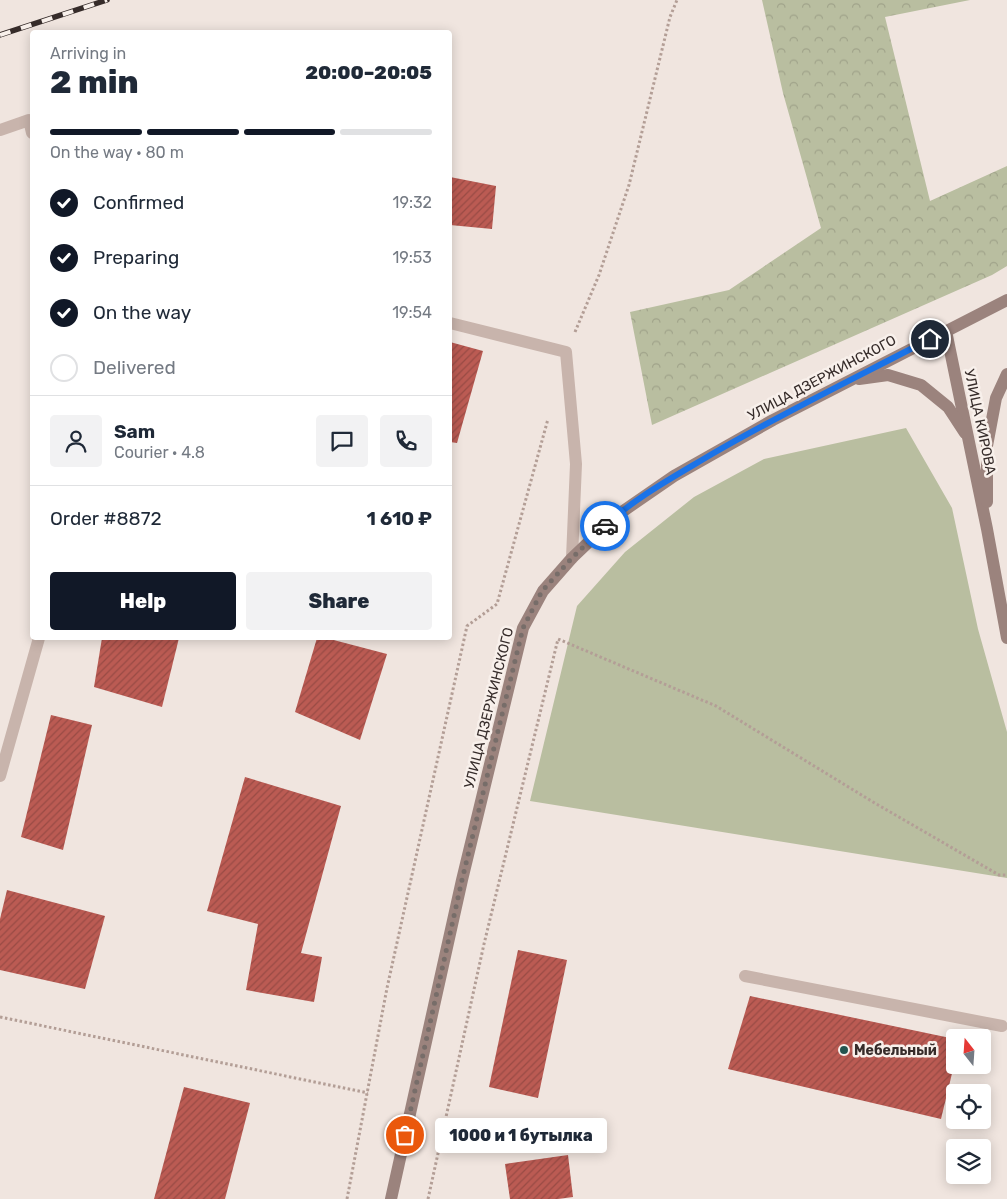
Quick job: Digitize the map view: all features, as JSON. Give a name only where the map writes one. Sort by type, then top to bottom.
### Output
[{"type":"main road","name":"УЛИЦА ДЗЕРЖИНСКОГО","points":[[391,1199],[462,880],[523,628],[542,591],[572,558],[616,516],[674,476],[773,420],[1007,300]]},
{"type":"main road","name":"УЛИЦА КИРОВА","points":[[946,331],[987,529],[1007,638]]},
{"type":"main road","points":[[987,529],[987,446],[996,398],[1007,374]]},
{"type":"main road","points":[[849,380],[888,375],[922,384],[948,407],[969,439]]},
{"type":"street","points":[[0,130],[29,120],[30,124]]},
{"type":"street","points":[[452,324],[566,352],[576,464],[572,558]]},
{"type":"street","points":[[0,776],[37,640]]},
{"type":"street","points":[[745,976],[1005,1027]]},
{"type":"path","points":[[566,352],[599,275],[629,185],[670,17],[677,0]]},
{"type":"path","points":[[347,1199],[386,988],[467,626],[497,604],[548,417]]},
{"type":"path","points":[[428,1199],[484,944],[558,639],[716,706],[881,807],[999,875],[1007,875]]},
{"type":"path","points":[[0,1016],[368,1093]]},
{"type":"green space","points":[[762,0],[970,0],[885,17],[930,201],[1007,166],[1007,266],[992,275],[652,425],[630,312],[729,290],[821,228],[783,93]]},
{"type":"green space","points":[[906,428],[952,508],[978,629],[1007,732],[1007,878],[530,801],[577,606],[625,552],[694,497],[764,459]]},
{"type":"building","points":[[452,177],[496,186],[492,229],[452,225]]},
{"type":"building","points":[[452,343],[483,351],[457,443],[452,442]]},
{"type":"building","points":[[102,640],[179,640],[162,707],[94,687]]},
{"type":"building","points":[[316,640],[334,640],[387,654],[360,740],[295,712]]},
{"type":"building","points":[[51,715],[92,725],[63,850],[21,837]]},
{"type":"building","points":[[245,777],[341,806],[301,953],[322,957],[314,1002],[246,990],[258,924],[207,911]]},
{"type":"building","points":[[7,890],[105,916],[85,989],[0,970],[0,919]]},
{"type":"building","points":[[518,950],[567,960],[538,1098],[489,1087]]},
{"type":"building","name":"Мебельный","points":[[750,996],[946,1037],[946,1074],[952,1074],[949,1084],[946,1084],[946,1098],[941,1119],[728,1069]]},
{"type":"building","points":[[184,1087],[250,1103],[225,1199],[154,1199]]},
{"type":"building","points":[[568,1155],[573,1197],[558,1199],[510,1199],[505,1164]]},
{"type":"railway","points":[[0,35],[107,0]]},
{"type":"way so far","points":[[405,1135],[462,880],[523,628],[542,591],[605,526]]},
{"type":"place","name":"Мебельный","points":[[844,1050]]},
{"type":"place","name":"1000 и 1 бутылка","points":[[405,1135]]},
{"type":"route","points":[[605,526],[616,516],[674,476],[773,420],[930,339]]}]
